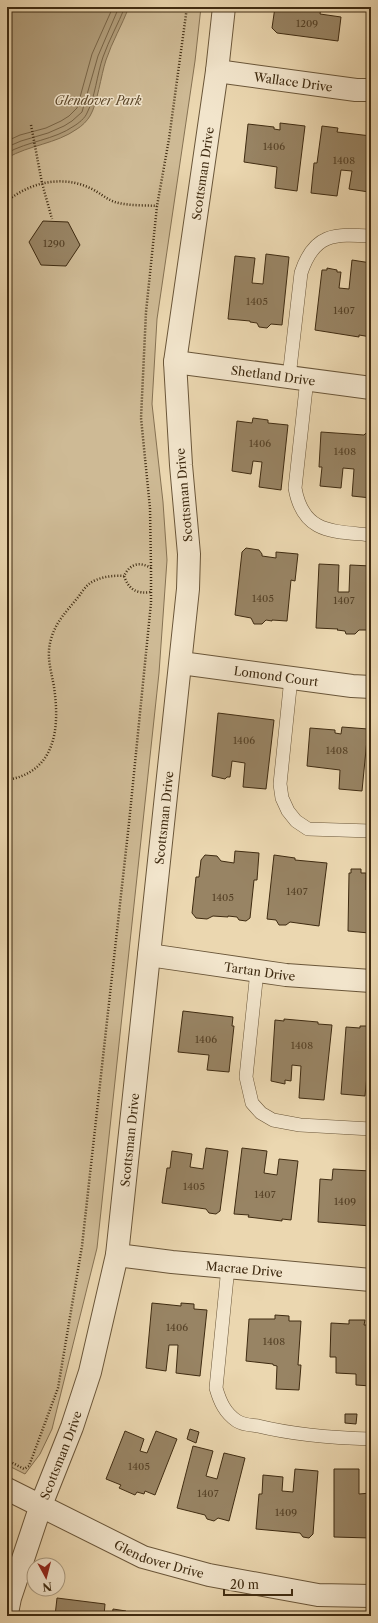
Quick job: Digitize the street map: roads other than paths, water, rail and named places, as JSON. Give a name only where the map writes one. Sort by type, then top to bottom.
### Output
[{"type":"street","name":"Scottsman Drive","points":[[7,1614],[10,1598],[10,1585],[72,1427],[90,1372],[117,1255],[188,589],[189,554],[180,457],[175,362],[217,71],[224,7]]},
{"type":"street","name":"Wallace Drive","points":[[217,71],[356,90],[371,90]]},
{"type":"street","name":"Shetland Drive","points":[[175,362],[371,388]]},
{"type":"street","name":"Lomond Court","points":[[181,663],[352,686],[371,687]]},
{"type":"street","name":"Tartan Drive","points":[[149,955],[286,975],[371,981]]},
{"type":"street","name":"Macrae Drive","points":[[117,1255],[371,1280]]},
{"type":"street","name":"Glendover Drive","points":[[7,1489],[143,1557],[209,1575],[318,1595],[371,1596]]},
{"type":"lane","points":[[371,236],[343,234],[328,238],[315,246],[306,258],[301,273],[295,488],[298,502],[304,515],[316,525],[329,530],[371,535]]},
{"type":"lane","points":[[291,678],[280,784],[282,798],[288,811],[296,821],[308,829],[371,832]]},
{"type":"lane","points":[[258,971],[246,1077],[252,1103],[261,1113],[273,1120],[300,1125],[371,1129]]},
{"type":"lane","points":[[228,1267],[216,1388],[220,1402],[228,1413],[239,1422],[284,1432],[371,1439]]},
{"type":"water","points":[[7,7],[129,7],[108,53],[95,105],[87,120],[69,134],[24,150],[7,158]]},
{"type":"park label","name":"Glendover Park","points":[[98,100]]}]
